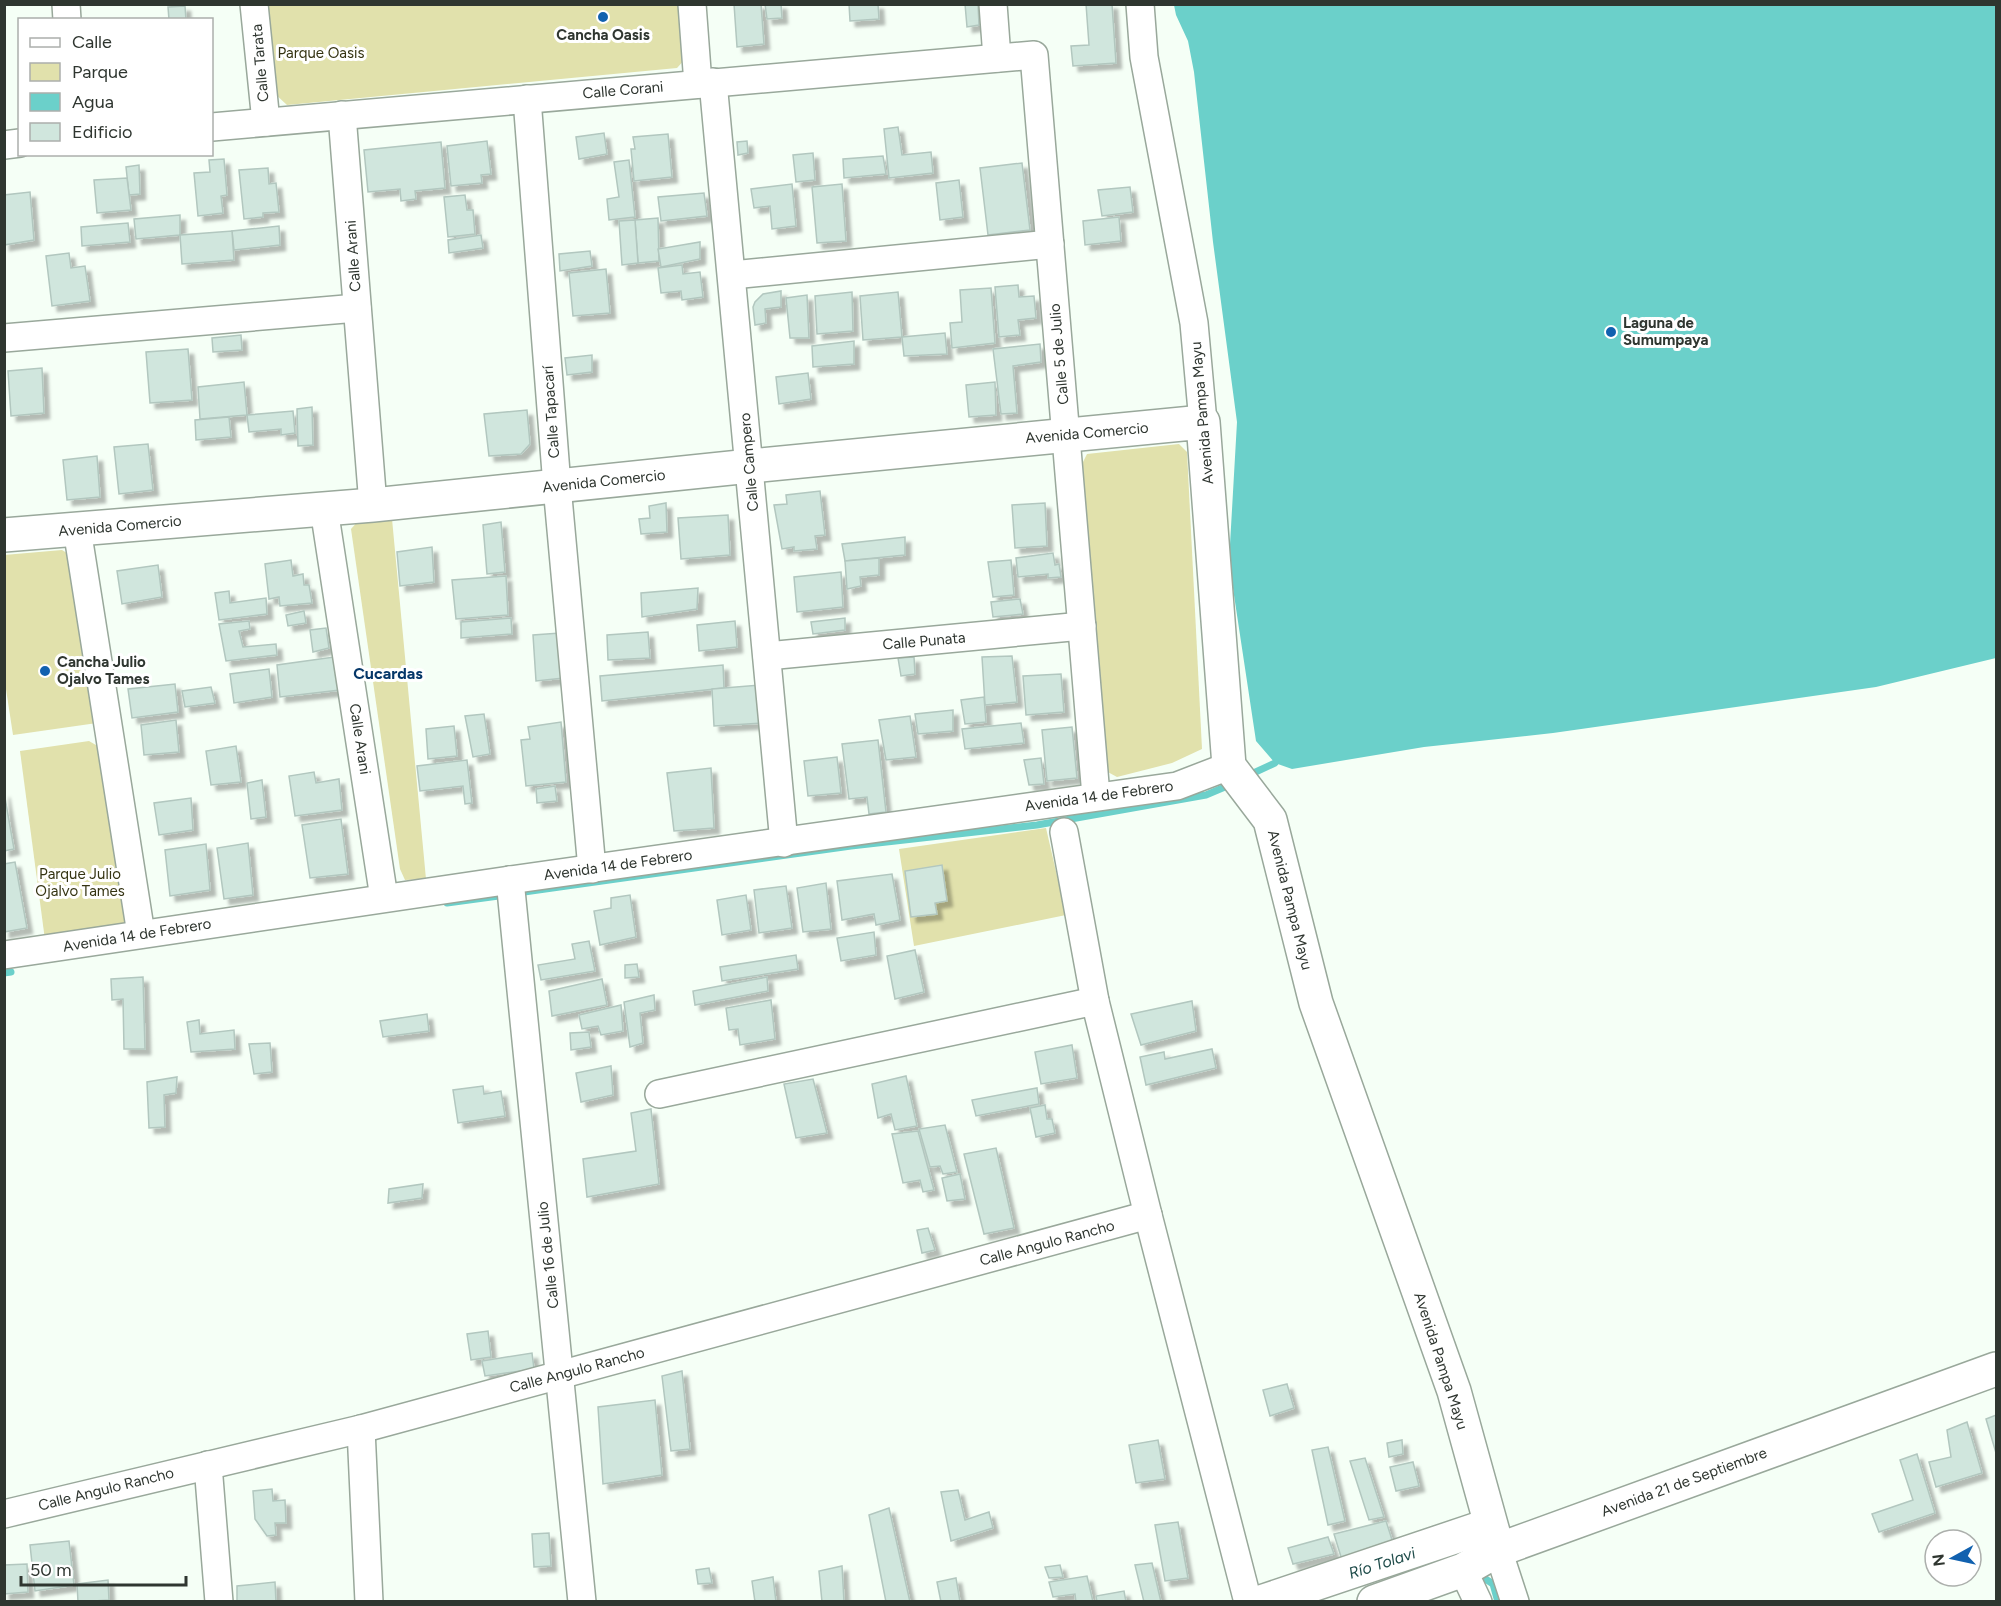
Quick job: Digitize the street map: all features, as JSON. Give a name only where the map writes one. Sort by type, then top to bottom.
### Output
[{"type":"street","name":"Calle Tarata","points":[[254,4],[266,122]]},
{"type":"street","name":"Calle Campero","points":[[692,4],[706,83],[732,275],[784,843]]},
{"type":"street","points":[[993,4],[997,58]]},
{"type":"street","name":"Avenida Pampa Mayu","points":[[1140,4],[1144,57],[1194,322],[1229,766],[1270,820],[1316,1003],[1454,1392],[1494,1537],[1515,1602]]},
{"type":"street","name":"Calle Corani","points":[[213,126],[1034,55]]},
{"type":"street","name":"Calle 5 de Julio","points":[[1034,55],[1096,796]]},
{"type":"street","name":"Calle Tapacarí","points":[[527,99],[557,486],[592,869]]},
{"type":"street","name":"Calle Arani","points":[[342,115],[373,505]]},
{"type":"street","points":[[732,275],[1050,244]]},
{"type":"street","points":[[4,338],[357,308]]},
{"type":"street","name":"Avenida Comercio","points":[[4,535],[373,505],[1203,422]]},
{"type":"street","name":"Calle Arani","points":[[324,509],[384,898]]},
{"type":"street","points":[[77,529],[141,934]]},
{"type":"street","name":"Calle Punata","points":[[767,656],[1082,626]]},
{"type":"street","name":"Avenida 14 de Febrero","points":[[4,955],[384,898],[511,891],[592,869],[1177,786],[1229,766]]},
{"type":"street","points":[[1064,832],[1095,1001],[1248,1602]]},
{"type":"street","name":"Calle 16 de Julio","points":[[511,891],[582,1602]]},
{"type":"street","points":[[659,1094],[1095,1001]]},
{"type":"street","name":"Calle Angulo Rancho","points":[[4,1514],[361,1429],[1148,1215]]},
{"type":"street","name":"Avenida 21 de Septiembre","points":[[1261,1602],[1494,1537],[1996,1369]]},
{"type":"street","points":[[361,1429],[369,1602]]},
{"type":"street","points":[[208,1465],[219,1602]]},
{"type":"street","name":"Avenida 21 de Septiembre","points":[[1374,1602],[1463,1570],[1494,1537]]},
{"type":"street","points":[[1463,1570],[1478,1602]]},
{"type":"green space","name":"Parque Oasis","points":[[267,5],[683,5],[687,57],[677,68],[287,105],[273,92]]},
{"type":"green space","points":[[1179,444],[1187,452],[1202,749],[1172,763],[1117,777],[1106,771],[1081,466],[1087,454]]},
{"type":"green space","points":[[392,519],[426,879],[405,880],[400,869],[351,529],[359,520]]},
{"type":"green space","name":"Cancha Julio Ojalvo Tames","points":[[62,550],[70,555],[97,723],[13,735],[4,676],[4,555]]},
{"type":"green space","name":"Parque Julio Ojalvo Tames","points":[[89,741],[101,748],[129,927],[45,940],[20,751]]},
{"type":"green space","points":[[1046,828],[1066,915],[914,946],[899,849]]},
{"type":"water","name":"Laguna de Sumumpaya","points":[[1174,5],[1995,5],[1996,658],[1876,687],[1553,733],[1424,747],[1292,769],[1275,763],[1256,741],[1229,562],[1237,422],[1213,242],[1194,72],[1188,41]]},
{"type":"building","points":[[734,4],[761,4],[764,44],[737,47]]},
{"type":"building","points":[[765,4],[781,4],[782,18],[767,19]]},
{"type":"building","points":[[849,4],[878,4],[879,19],[850,21]]},
{"type":"building","points":[[965,4],[978,4],[979,25],[967,27]]},
{"type":"building","points":[[1086,4],[1112,4],[1116,63],[1073,66],[1071,46],[1089,45]]},
{"type":"building","points":[[185,6],[186,18],[169,18],[168,7]]},
{"type":"building","points":[[898,127],[902,155],[931,152],[933,173],[889,178],[884,129]]},
{"type":"building","points":[[604,133],[607,154],[579,159],[576,137]]},
{"type":"building","points":[[668,134],[672,177],[634,181],[631,149],[635,149],[633,137]]},
{"type":"building","points":[[487,141],[491,174],[481,175],[482,183],[451,186],[447,146]]},
{"type":"building","points":[[747,141],[748,153],[738,155],[737,142]]},
{"type":"building","points":[[441,142],[445,188],[415,191],[416,199],[401,201],[400,189],[368,192],[364,150]]},
{"type":"building","points":[[813,153],[815,180],[796,182],[793,155]]},
{"type":"building","points":[[883,156],[886,174],[844,178],[843,159]]},
{"type":"building","points":[[224,159],[227,195],[221,196],[223,213],[198,216],[194,173],[210,172],[209,160]]},
{"type":"building","points":[[629,160],[635,217],[609,220],[607,199],[619,197],[614,162]]},
{"type":"building","points":[[1022,163],[1030,230],[988,235],[980,168]]},
{"type":"building","points":[[139,165],[140,194],[129,195],[126,167]]},
{"type":"building","points":[[268,168],[269,184],[276,183],[279,212],[263,213],[263,217],[244,219],[239,170]]},
{"type":"building","points":[[127,178],[131,210],[97,213],[94,180]]},
{"type":"building","points":[[959,180],[963,217],[940,220],[936,183]]},
{"type":"building","points":[[792,184],[796,226],[772,229],[770,206],[754,208],[751,189]]},
{"type":"building","points":[[842,184],[846,241],[817,243],[812,187]]},
{"type":"building","points":[[1130,187],[1133,212],[1102,216],[1098,190]]},
{"type":"building","points":[[30,192],[34,240],[4,245],[4,195]]},
{"type":"building","points":[[704,193],[707,216],[661,221],[658,197]]},
{"type":"building","points":[[465,195],[467,210],[473,210],[475,234],[448,237],[444,197]]},
{"type":"building","points":[[180,215],[180,235],[136,239],[134,219]]},
{"type":"building","points":[[1119,217],[1121,241],[1085,245],[1083,221]]},
{"type":"building","points":[[658,218],[659,261],[638,263],[635,220]]},
{"type":"building","points":[[635,220],[638,263],[622,265],[619,221]]},
{"type":"building","points":[[128,223],[130,242],[82,246],[81,227]]},
{"type":"building","points":[[279,226],[280,245],[234,250],[232,231]]},
{"type":"building","points":[[232,231],[234,260],[182,264],[180,235]]},
{"type":"building","points":[[481,235],[483,248],[449,253],[448,240]]},
{"type":"building","points":[[700,242],[700,259],[661,267],[658,249]]},
{"type":"building","points":[[590,251],[592,266],[560,271],[559,254]]},
{"type":"building","points":[[69,253],[71,268],[85,266],[90,301],[52,306],[46,256]]},
{"type":"building","points":[[682,265],[683,274],[700,272],[703,297],[682,300],[681,291],[661,293],[658,268]]},
{"type":"building","points":[[606,269],[610,313],[573,316],[569,273]]},
{"type":"building","points":[[1018,285],[1019,297],[1034,296],[1036,318],[1018,320],[1020,335],[999,337],[995,287]]},
{"type":"building","points":[[991,288],[995,343],[952,348],[950,323],[962,322],[960,290]]},
{"type":"building","points":[[781,291],[781,307],[765,309],[766,323],[755,325],[753,307],[755,302],[763,294]]},
{"type":"building","points":[[852,292],[853,331],[817,334],[815,296]]},
{"type":"building","points":[[898,292],[902,337],[863,340],[860,296]]},
{"type":"building","points":[[807,295],[809,338],[790,338],[786,298]]},
{"type":"building","points":[[945,333],[947,354],[904,356],[902,337]]},
{"type":"building","points":[[241,335],[242,350],[213,352],[212,338]]},
{"type":"building","points":[[854,341],[854,364],[813,367],[812,346]]},
{"type":"building","points":[[1040,344],[1041,362],[1013,366],[1017,413],[1001,414],[993,349]]},
{"type":"building","points":[[188,349],[192,400],[150,403],[146,352]]},
{"type":"building","points":[[592,355],[592,372],[567,375],[565,358]]},
{"type":"building","points":[[42,368],[44,413],[11,416],[8,371]]},
{"type":"building","points":[[808,373],[811,399],[779,404],[776,377]]},
{"type":"building","points":[[244,382],[247,415],[200,419],[198,387]]},
{"type":"building","points":[[995,382],[996,415],[969,417],[966,385]]},
{"type":"building","points":[[312,407],[313,445],[298,446],[297,409]]},
{"type":"building","points":[[527,410],[530,444],[521,454],[489,456],[484,414]]},
{"type":"building","points":[[293,411],[295,433],[281,435],[281,429],[249,432],[247,415]]},
{"type":"building","points":[[229,417],[231,437],[196,440],[195,420]]},
{"type":"building","points":[[148,444],[153,490],[119,494],[114,447]]},
{"type":"building","points":[[97,456],[100,497],[67,500],[63,460]]},
{"type":"building","points":[[820,491],[825,535],[815,536],[817,549],[794,551],[794,547],[782,549],[774,505],[787,504],[786,495]]},
{"type":"building","points":[[666,503],[667,532],[641,534],[639,519],[650,518],[649,506]]},
{"type":"building","points":[[1045,503],[1047,546],[1015,548],[1012,505]]},
{"type":"building","points":[[728,515],[730,555],[681,559],[678,518]]},
{"type":"building","points":[[501,522],[505,572],[487,574],[483,525]]},
{"type":"building","points":[[905,537],[905,555],[845,561],[842,544]]},
{"type":"building","points":[[432,547],[434,582],[400,586],[397,552]]},
{"type":"building","points":[[1053,553],[1055,565],[1059,564],[1061,577],[1048,578],[1048,574],[1018,577],[1016,558]]},
{"type":"building","points":[[879,558],[879,575],[860,577],[861,586],[847,589],[845,561]]},
{"type":"building","points":[[291,560],[293,576],[303,574],[304,585],[309,585],[312,603],[280,606],[279,597],[269,599],[265,564]]},
{"type":"building","points":[[1011,560],[1014,595],[993,597],[988,562]]},
{"type":"building","points":[[158,565],[162,597],[122,604],[117,571]]},
{"type":"building","points":[[841,572],[843,607],[797,612],[794,577]]},
{"type":"building","points":[[506,576],[508,615],[456,619],[452,580]]},
{"type":"building","points":[[698,588],[697,609],[642,617],[641,593]]},
{"type":"building","points":[[229,591],[230,603],[266,598],[267,614],[219,620],[215,593]]},
{"type":"building","points":[[1020,599],[1023,614],[993,617],[991,602]]},
{"type":"building","points":[[304,611],[306,623],[288,626],[286,615]]},
{"type":"building","points":[[511,618],[512,634],[461,638],[461,622]]},
{"type":"building","points":[[845,618],[845,630],[813,634],[811,622]]},
{"type":"building","points":[[249,621],[250,629],[239,631],[243,647],[276,644],[277,655],[226,661],[219,624]]},
{"type":"building","points":[[735,621],[737,647],[699,651],[697,625]]},
{"type":"building","points":[[326,628],[329,648],[313,652],[310,630]]},
{"type":"building","points":[[648,632],[650,658],[608,660],[607,635]]},
{"type":"building","points":[[560,633],[564,678],[536,681],[533,635]]},
{"type":"building","points":[[1012,656],[1017,702],[985,705],[982,657]]},
{"type":"building","points":[[334,657],[340,690],[280,697],[277,665]]},
{"type":"building","points":[[914,657],[915,674],[901,676],[898,658]]},
{"type":"building","points":[[723,665],[724,688],[602,701],[600,676]]},
{"type":"building","points":[[269,669],[272,697],[234,703],[230,674]]},
{"type":"building","points":[[1061,674],[1064,712],[1026,715],[1023,676]]},
{"type":"building","points":[[175,684],[178,712],[132,718],[128,689]]},
{"type":"building","points":[[760,685],[763,723],[714,726],[712,689]]},
{"type":"building","points":[[211,687],[215,703],[185,707],[182,691]]},
{"type":"building","points":[[984,697],[986,722],[965,724],[961,700]]},
{"type":"building","points":[[953,710],[953,731],[918,734],[915,714]]},
{"type":"building","points":[[484,714],[490,754],[473,757],[465,716]]},
{"type":"building","points":[[910,716],[916,757],[886,760],[879,720]]},
{"type":"building","points":[[176,720],[179,752],[144,755],[141,725]]},
{"type":"building","points":[[561,722],[566,782],[526,786],[521,740],[530,739],[528,727]]},
{"type":"building","points":[[1021,723],[1024,743],[965,749],[962,729]]},
{"type":"building","points":[[454,726],[457,756],[428,759],[426,729]]},
{"type":"building","points":[[1072,727],[1077,778],[1047,781],[1042,730]]},
{"type":"building","points":[[878,740],[886,812],[869,814],[867,797],[849,799],[842,744]]},
{"type":"building","points":[[236,746],[241,782],[211,785],[206,751]]},
{"type":"building","points":[[837,757],[841,793],[808,796],[804,761]]},
{"type":"building","points":[[1041,758],[1044,784],[1029,785],[1024,760]]},
{"type":"building","points":[[467,760],[472,803],[465,804],[463,786],[420,791],[417,766]]},
{"type":"building","points":[[711,768],[714,828],[674,831],[667,773]]},
{"type":"building","points":[[314,772],[316,783],[339,779],[342,810],[295,816],[289,776]]},
{"type":"building","points":[[262,780],[266,817],[251,819],[247,783]]},
{"type":"building","points":[[555,786],[557,801],[537,803],[536,789]]},
{"type":"building","points":[[4,792],[14,849],[4,851]]},
{"type":"building","points":[[191,798],[193,830],[159,835],[154,803]]},
{"type":"building","points":[[341,819],[348,874],[310,878],[302,825]]},
{"type":"building","points":[[248,843],[253,895],[224,899],[217,848]]},
{"type":"building","points":[[206,844],[210,890],[170,896],[165,850]]},
{"type":"building","points":[[15,862],[27,928],[4,932],[4,864]]},
{"type":"building","points":[[942,865],[947,901],[935,903],[937,914],[911,917],[905,871]]},
{"type":"building","points":[[892,874],[900,920],[876,925],[874,914],[842,920],[837,881]]},
{"type":"building","points":[[826,883],[831,929],[803,932],[797,888]]},
{"type":"building","points":[[786,886],[792,928],[759,933],[754,890]]},
{"type":"building","points":[[630,895],[636,937],[600,945],[594,911],[611,908],[611,898]]},
{"type":"building","points":[[746,895],[751,930],[722,935],[717,900]]},
{"type":"building","points":[[874,932],[876,955],[841,961],[837,938]]},
{"type":"building","points":[[589,941],[595,971],[541,980],[538,965],[575,959],[572,944]]},
{"type":"building","points":[[915,950],[924,992],[895,999],[887,956]]},
{"type":"building","points":[[796,955],[798,969],[722,981],[720,967]]},
{"type":"building","points":[[637,964],[639,977],[625,978],[625,965]]},
{"type":"building","points":[[143,977],[145,1049],[124,1049],[123,999],[112,1000],[111,979]]},
{"type":"building","points":[[767,977],[768,991],[695,1005],[693,991]]},
{"type":"building","points":[[602,979],[607,1005],[552,1016],[549,991]]},
{"type":"building","points":[[654,995],[655,1010],[640,1013],[643,1043],[630,1047],[624,1002]]},
{"type":"building","points":[[771,1000],[775,1039],[740,1045],[738,1029],[729,1030],[726,1008]]},
{"type":"building","points":[[1192,1001],[1196,1031],[1141,1045],[1131,1014]]},
{"type":"building","points":[[621,1005],[623,1031],[601,1035],[598,1026],[582,1029],[579,1015]]},
{"type":"building","points":[[427,1014],[429,1031],[383,1037],[380,1021]]},
{"type":"building","points":[[199,1020],[200,1034],[234,1030],[235,1049],[191,1052],[187,1022]]},
{"type":"building","points":[[589,1032],[591,1047],[571,1050],[570,1033]]},
{"type":"building","points":[[270,1043],[272,1072],[254,1074],[249,1044]]},
{"type":"building","points":[[1072,1045],[1077,1078],[1041,1084],[1035,1052]]},
{"type":"building","points":[[1212,1049],[1216,1068],[1146,1085],[1140,1057],[1164,1052],[1165,1059]]},
{"type":"building","points":[[611,1066],[613,1095],[581,1102],[576,1073]]},
{"type":"building","points":[[906,1076],[917,1126],[895,1130],[891,1114],[878,1118],[872,1084]]},
{"type":"building","points":[[177,1077],[176,1093],[164,1095],[165,1127],[149,1128],[147,1082]]},
{"type":"building","points":[[813,1079],[827,1133],[796,1138],[784,1084]]},
{"type":"building","points":[[483,1086],[484,1094],[501,1091],[505,1116],[458,1123],[453,1090]]},
{"type":"building","points":[[1037,1088],[1039,1104],[976,1116],[972,1100]]},
{"type":"building","points":[[1045,1105],[1047,1119],[1052,1119],[1055,1133],[1036,1137],[1030,1108]]},
{"type":"building","points":[[651,1109],[659,1184],[587,1197],[583,1159],[636,1151],[631,1113]]},
{"type":"building","points":[[945,1125],[957,1172],[943,1174],[940,1166],[930,1167],[919,1129]]},
{"type":"building","points":[[918,1131],[934,1190],[923,1192],[920,1180],[903,1183],[892,1134]]},
{"type":"building","points":[[996,1148],[1014,1228],[984,1234],[964,1154]]},
{"type":"building","points":[[960,1174],[965,1199],[947,1201],[942,1178]]},
{"type":"building","points":[[423,1184],[422,1198],[388,1203],[389,1189]]},
{"type":"building","points":[[928,1228],[935,1250],[922,1253],[917,1230]]},
{"type":"building","points":[[488,1331],[491,1357],[471,1360],[467,1334]]},
{"type":"building","points":[[532,1353],[534,1369],[485,1376],[482,1361]]},
{"type":"building","points":[[682,1371],[690,1449],[671,1451],[662,1376]]},
{"type":"building","points":[[1287,1384],[1294,1408],[1270,1416],[1263,1390]]},
{"type":"building","points":[[655,1400],[662,1475],[603,1484],[598,1407]]},
{"type":"building","points":[[1996,1415],[1996,1453],[1986,1419]]},
{"type":"building","points":[[1967,1422],[1982,1473],[1936,1487],[1929,1462],[1951,1457],[1947,1430]]},
{"type":"building","points":[[1158,1440],[1165,1479],[1136,1483],[1129,1445]]},
{"type":"building","points":[[1402,1440],[1403,1454],[1389,1457],[1387,1443]]},
{"type":"building","points":[[1328,1447],[1345,1521],[1328,1525],[1312,1450]]},
{"type":"building","points":[[1917,1454],[1935,1513],[1879,1532],[1872,1514],[1913,1500],[1900,1460]]},
{"type":"building","points":[[1365,1458],[1384,1517],[1369,1520],[1350,1461]]},
{"type":"building","points":[[1413,1462],[1419,1486],[1396,1491],[1390,1467]]},
{"type":"building","points":[[272,1489],[273,1501],[285,1500],[286,1523],[275,1523],[276,1535],[267,1536],[255,1519],[253,1491]]},
{"type":"building","points":[[958,1490],[965,1520],[989,1512],[993,1528],[951,1541],[941,1492]]},
{"type":"building","points":[[889,1508],[910,1602],[886,1602],[869,1515]]},
{"type":"building","points":[[1386,1521],[1394,1546],[1342,1560],[1334,1534]]},
{"type":"building","points":[[1178,1522],[1188,1578],[1165,1581],[1155,1525]]},
{"type":"building","points":[[549,1533],[551,1566],[534,1567],[532,1534]]},
{"type":"building","points":[[1328,1537],[1334,1554],[1293,1564],[1288,1548]]},
{"type":"building","points":[[69,1541],[74,1585],[35,1591],[30,1545]]},
{"type":"building","points":[[1152,1563],[1161,1602],[1144,1602],[1135,1565]]},
{"type":"building","points":[[27,1564],[28,1592],[4,1594],[4,1565]]},
{"type":"building","points":[[1060,1565],[1063,1577],[1049,1578],[1045,1567]]},
{"type":"building","points":[[842,1566],[844,1602],[822,1602],[819,1571]]},
{"type":"building","points":[[709,1568],[712,1583],[698,1584],[696,1570]]},
{"type":"building","points":[[1087,1576],[1093,1602],[1076,1602],[1075,1594],[1053,1597],[1049,1582]]},
{"type":"building","points":[[773,1577],[776,1602],[755,1602],[752,1581]]},
{"type":"building","points":[[956,1578],[960,1602],[941,1602],[937,1582]]},
{"type":"building","points":[[108,1580],[109,1600],[78,1602],[77,1584]]},
{"type":"building","points":[[275,1582],[276,1602],[237,1602],[237,1586]]},
{"type":"building","points":[[1124,1591],[1126,1602],[1097,1602],[1096,1596]]},
{"type":"waterway","points":[[1247,776],[1275,763]]},
{"type":"waterway","points":[[517,893],[851,846],[1037,825],[1206,795],[1232,784]]},
{"type":"waterway","points":[[447,903],[506,895]]},
{"type":"waterway","points":[[4,973],[11,972]]},
{"type":"waterway","name":"Río Tolavi","points":[[1484,1578],[1493,1584],[1498,1602]]},
{"type":"place","name":"Cancha Oasis","points":[[603,17]]},
{"type":"place","name":"Laguna de Sumumpaya","points":[[1611,332]]},
{"type":"place","name":"Cancha Julio Ojalvo Tames","points":[[45,671]]},
{"type":"district","name":"Cucardas","points":[[388,673]]}]
